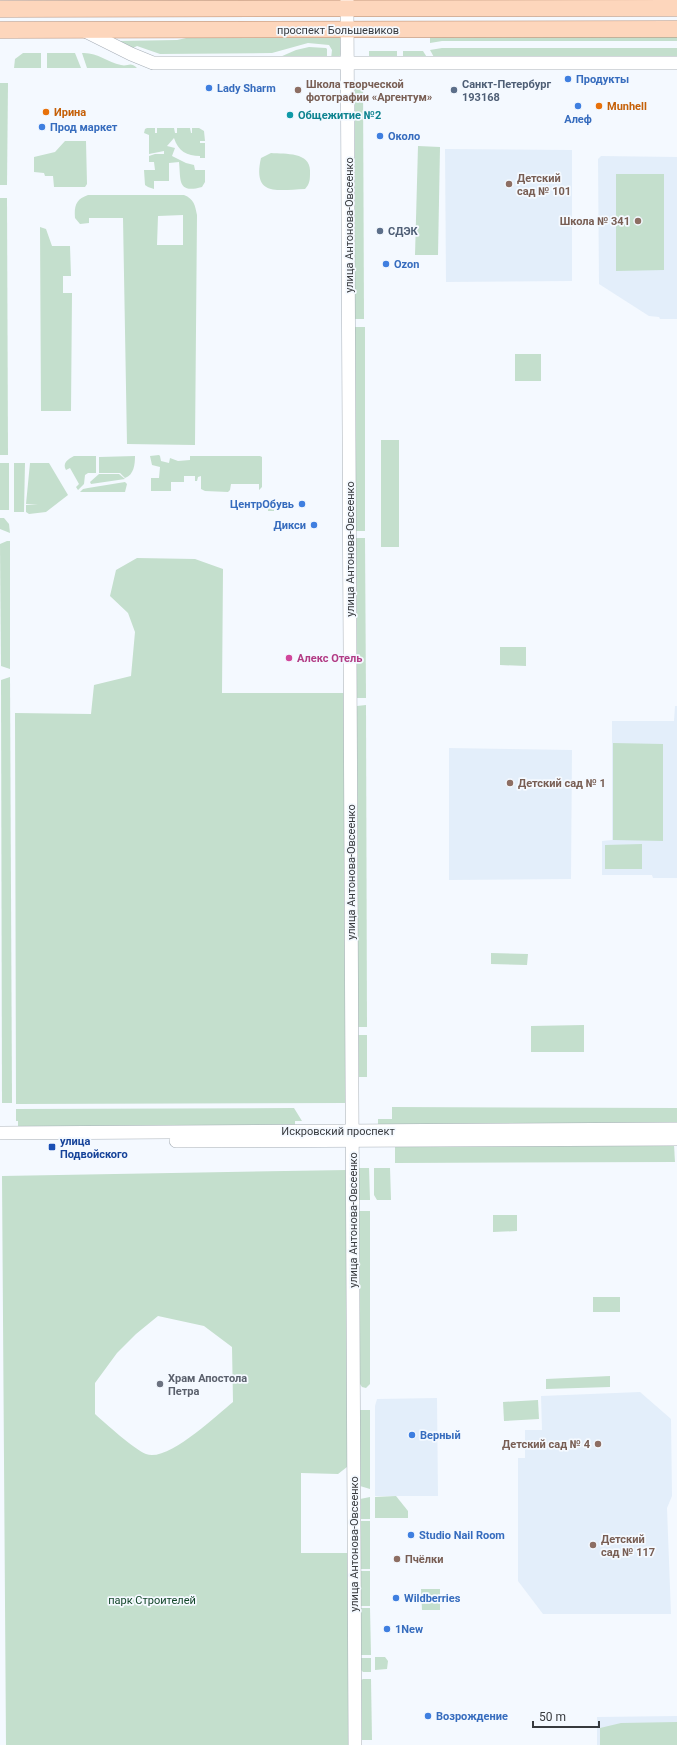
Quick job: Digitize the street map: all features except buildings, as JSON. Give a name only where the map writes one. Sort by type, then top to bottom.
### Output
[{"type":"main road","name":"проспект Большевиков","points":[[0,9],[347,4],[677,8]]},
{"type":"main road","name":"проспект Большевиков","points":[[0,30],[677,29]]},
{"type":"street","name":"улица Антонова-Овсеенко","points":[[347,4],[355,1745]]},
{"type":"street","points":[[83,30],[131,54],[154,63],[677,63]]},
{"type":"street","name":"Искровский проспект","points":[[0,1141],[677,1129]]},
{"type":"street","name":"Искровский проспект","points":[[0,1133],[677,1139]]},
{"type":"shaded area","name":"Детский сад № 101","points":[[445,149],[572,150],[572,281],[446,282]]},
{"type":"shaded area","name":"Школа № 341","points":[[601,156],[677,157],[677,319],[660,319],[659,317],[649,316],[599,284],[598,159]]},
{"type":"shaded area","points":[[675,706],[677,706],[677,878],[653,878],[652,875],[602,875],[602,841],[612,840],[612,721],[674,721]]},
{"type":"shaded area","name":"Детский сад № 1","points":[[449,748],[572,750],[571,879],[449,880]]},
{"type":"shaded area","points":[[640,1392],[671,1419],[672,1496],[667,1508],[671,1614],[543,1614],[518,1581],[518,1458],[525,1458],[525,1430],[542,1430],[541,1396]]},
{"type":"shaded area","points":[[437,1398],[438,1496],[375,1496],[375,1406],[377,1399]]},
{"type":"shaded area","points":[[677,1716],[677,1745],[597,1745],[597,1717]]},
{"type":"green space","points":[[677,33],[677,41],[442,41],[430,43],[430,34]]},
{"type":"green space","points":[[200,35],[340,37],[342,39],[342,53],[338,58],[331,59],[332,50],[329,45],[308,43],[272,53],[160,54],[137,46],[131,49],[117,41],[177,40]]},
{"type":"green space","points":[[309,47],[326,48],[327,59],[158,59],[152,57],[280,57],[296,50]]},
{"type":"green space","points":[[442,48],[677,48],[677,58],[435,59],[430,50]]},
{"type":"green space","points":[[369,51],[397,51],[397,58],[369,58]]},
{"type":"green space","points":[[403,51],[423,51],[428,59],[403,59]]},
{"type":"green space","points":[[23,53],[41,53],[41,68],[14,68],[15,59]]},
{"type":"green space","points":[[47,53],[75,53],[81,68],[47,68]]},
{"type":"green space","points":[[82,53],[92,54],[116,64],[133,65],[137,68],[87,68]]},
{"type":"green space","points":[[363,81],[364,319],[355,319],[355,82]]},
{"type":"green space","points":[[0,83],[8,83],[7,185],[0,185]]},
{"type":"green space","points":[[155,128],[155,133],[157,133],[157,128],[174,128],[175,133],[177,133],[177,128],[190,128],[191,133],[192,128],[199,128],[204,131],[205,141],[200,141],[200,143],[205,143],[205,158],[187,154],[178,146],[174,138],[167,146],[175,148],[172,156],[194,165],[195,170],[205,170],[205,182],[202,187],[188,189],[184,187],[181,180],[179,162],[169,163],[169,181],[154,181],[154,189],[145,185],[144,170],[155,170],[154,162],[149,162],[149,156],[164,154],[164,151],[149,154],[149,135],[144,133],[145,129]]},
{"type":"green space","points":[[65,141],[86,141],[87,184],[85,187],[54,187],[53,176],[45,176],[44,173],[34,172],[34,157],[55,152]]},
{"type":"green space","points":[[418,146],[440,147],[438,255],[415,255]]},
{"type":"green space","points":[[271,153],[296,155],[302,157],[306,161],[309,165],[310,177],[309,183],[305,189],[277,190],[264,185],[260,179],[259,171],[261,158]]},
{"type":"green space","points":[[616,174],[664,174],[664,270],[616,271]]},
{"type":"green space","points":[[88,195],[184,195],[190,198],[194,203],[197,215],[195,445],[127,444],[123,218],[89,218],[89,223],[80,224],[75,218],[75,210],[78,201]],"holes":[[[183,215],[183,245],[157,245],[158,216]]]},
{"type":"green space","points":[[0,198],[7,198],[8,455],[0,455]]},
{"type":"green space","points":[[40,227],[46,229],[52,246],[70,246],[71,276],[63,276],[63,293],[72,293],[71,411],[41,411]]},
{"type":"green space","points":[[355,327],[365,327],[365,531],[356,531]]},
{"type":"green space","points":[[515,354],[541,354],[541,381],[515,381]]},
{"type":"green space","points":[[381,440],[399,440],[399,547],[381,547]]},
{"type":"green space","points":[[159,455],[161,461],[169,463],[170,458],[178,461],[190,460],[190,456],[260,456],[262,457],[262,487],[259,490],[259,484],[231,484],[228,492],[205,491],[201,489],[201,476],[198,477],[197,481],[195,481],[195,476],[184,476],[184,482],[171,482],[171,491],[151,491],[151,478],[159,478],[160,467],[152,465],[150,456]]},
{"type":"green space","points":[[74,456],[96,456],[96,473],[88,473],[85,475],[84,484],[78,490],[76,487],[79,484],[70,468],[66,470],[65,468],[65,463]]},
{"type":"green space","points":[[135,456],[132,472],[128,477],[125,478],[120,473],[99,473],[99,457]]},
{"type":"green space","points":[[0,463],[9,463],[9,510],[0,510]]},
{"type":"green space","points":[[14,463],[25,463],[24,512],[14,512]]},
{"type":"green space","points":[[30,463],[49,463],[68,495],[46,512],[29,514],[26,512],[26,505],[38,505],[26,504]]},
{"type":"green space","points":[[99,474],[119,474],[125,479],[91,484],[90,482]]},
{"type":"green space","points":[[125,482],[127,484],[125,492],[80,492],[83,489]]},
{"type":"green space","points":[[274,501],[274,511],[268,511],[268,509],[258,509],[257,502]]},
{"type":"green space","points":[[0,518],[4,518],[9,524],[10,533],[0,529]]},
{"type":"green space","points":[[356,538],[365,538],[366,698],[357,698]]},
{"type":"green space","points":[[10,541],[10,669],[1,666],[0,544]]},
{"type":"green space","points":[[137,558],[195,559],[223,569],[222,693],[344,693],[346,1103],[16,1104],[15,713],[91,714],[94,685],[131,676],[135,632],[128,613],[110,596],[116,570]]},
{"type":"green space","points":[[500,647],[526,647],[526,666],[500,665]]},
{"type":"green space","points":[[10,677],[12,1103],[2,1103],[1,680]]},
{"type":"green space","points":[[366,705],[367,1027],[358,1027],[357,706]]},
{"type":"green space","points":[[613,743],[663,744],[663,841],[613,840]]},
{"type":"green space","points":[[642,844],[642,869],[605,869],[605,845]]},
{"type":"green space","points":[[491,953],[528,954],[527,965],[491,964]]},
{"type":"green space","points":[[584,1025],[584,1052],[531,1052],[531,1026]]},
{"type":"green space","points":[[358,1035],[367,1035],[367,1077],[358,1077]]},
{"type":"green space","points":[[392,1107],[677,1108],[677,1125],[378,1125],[378,1119],[392,1119]]},
{"type":"green space","points":[[294,1108],[302,1121],[295,1121],[295,1126],[18,1127],[18,1121],[16,1121],[16,1109]]},
{"type":"green space","points":[[395,1144],[674,1145],[675,1162],[395,1163]]},
{"type":"green space","points":[[359,1168],[369,1168],[370,1200],[359,1200]]},
{"type":"green space","points":[[374,1168],[390,1168],[391,1200],[377,1200],[374,1195]]},
{"type":"green space","name":"парк Строителей","points":[[347,1170],[347,1467],[338,1474],[301,1473],[301,1553],[348,1553],[349,1745],[6,1745],[2,1176]],"holes":[[[158,1316],[204,1326],[232,1347],[233,1402],[204,1427],[179,1445],[166,1452],[155,1455],[141,1452],[95,1414],[95,1383],[117,1353],[136,1334]]]},
{"type":"green space","points":[[359,1211],[370,1211],[370,1384],[366,1388],[362,1387],[360,1384]]},
{"type":"green space","points":[[493,1215],[517,1215],[517,1231],[493,1232]]},
{"type":"green space","points":[[593,1297],[620,1297],[620,1312],[593,1312]]},
{"type":"green space","points":[[610,1376],[610,1387],[546,1389],[546,1379]]},
{"type":"green space","points":[[538,1400],[539,1419],[504,1421],[503,1402]]},
{"type":"green space","points":[[360,1410],[370,1410],[370,1489],[360,1486]]},
{"type":"green space","points":[[396,1496],[408,1511],[408,1518],[375,1518],[375,1497]]},
{"type":"green space","points":[[370,1497],[370,1519],[361,1519],[360,1499]]},
{"type":"green space","points":[[361,1521],[370,1521],[370,1569],[361,1569]]},
{"type":"green space","points":[[361,1571],[370,1571],[370,1606],[361,1606]]},
{"type":"green space","points":[[421,1589],[440,1589],[440,1610],[422,1610]]},
{"type":"green space","points":[[361,1608],[370,1608],[371,1655],[361,1655]]},
{"type":"green space","points":[[375,1657],[385,1657],[388,1661],[387,1669],[375,1670]]},
{"type":"green space","points":[[361,1658],[371,1658],[371,1672],[363,1672],[361,1670]]},
{"type":"green space","points":[[371,1679],[372,1740],[361,1740],[361,1680]]},
{"type":"green space","points":[[677,1722],[677,1745],[600,1745],[600,1728],[621,1723]]},
{"type":"place","name":"Продукты","points":[[568,79]]},
{"type":"place","name":"Lady Sharm","points":[[209,88]]},
{"type":"place","name":"Школа творческой фотографии «Аргентум»","points":[[298,90]]},
{"type":"place","name":"Санкт-Петербург 193168","points":[[454,90]]},
{"type":"place","name":"Алеф","points":[[578,106]]},
{"type":"place","name":"Munhell","points":[[599,106]]},
{"type":"place","name":"Ирина","points":[[46,112]]},
{"type":"place","name":"Общежитие №2","points":[[290,115]]},
{"type":"place","name":"Прод маркет","points":[[42,127]]},
{"type":"place","name":"Около","points":[[380,136]]},
{"type":"place","name":"Детский сад № 101","points":[[509,184]]},
{"type":"place","name":"Школа № 341","points":[[638,221]]},
{"type":"place","name":"СДЭК","points":[[380,231]]},
{"type":"place","name":"Ozon","points":[[386,264]]},
{"type":"place","name":"ЦентрОбувь","points":[[302,504]]},
{"type":"place","name":"Дикси","points":[[314,525]]},
{"type":"place","name":"Алекс Отель","points":[[289,658]]},
{"type":"place","name":"Детский сад № 1","points":[[510,783]]},
{"type":"place","name":"улица Подвойского","points":[[52,1147]]},
{"type":"place","name":"Храм Апостола Петра","points":[[160,1384]]},
{"type":"place","name":"Верный","points":[[412,1435]]},
{"type":"place","name":"Детский сад № 4","points":[[598,1444]]},
{"type":"place","name":"Studio Nail Room","points":[[411,1535]]},
{"type":"place","name":"Детский сад № 117","points":[[593,1545]]},
{"type":"place","name":"Пчёлки","points":[[397,1559]]},
{"type":"place","name":"Wildberries","points":[[396,1598]]},
{"type":"place","name":"1New","points":[[387,1629]]},
{"type":"place","name":"Возрождение","points":[[428,1716]]}]
